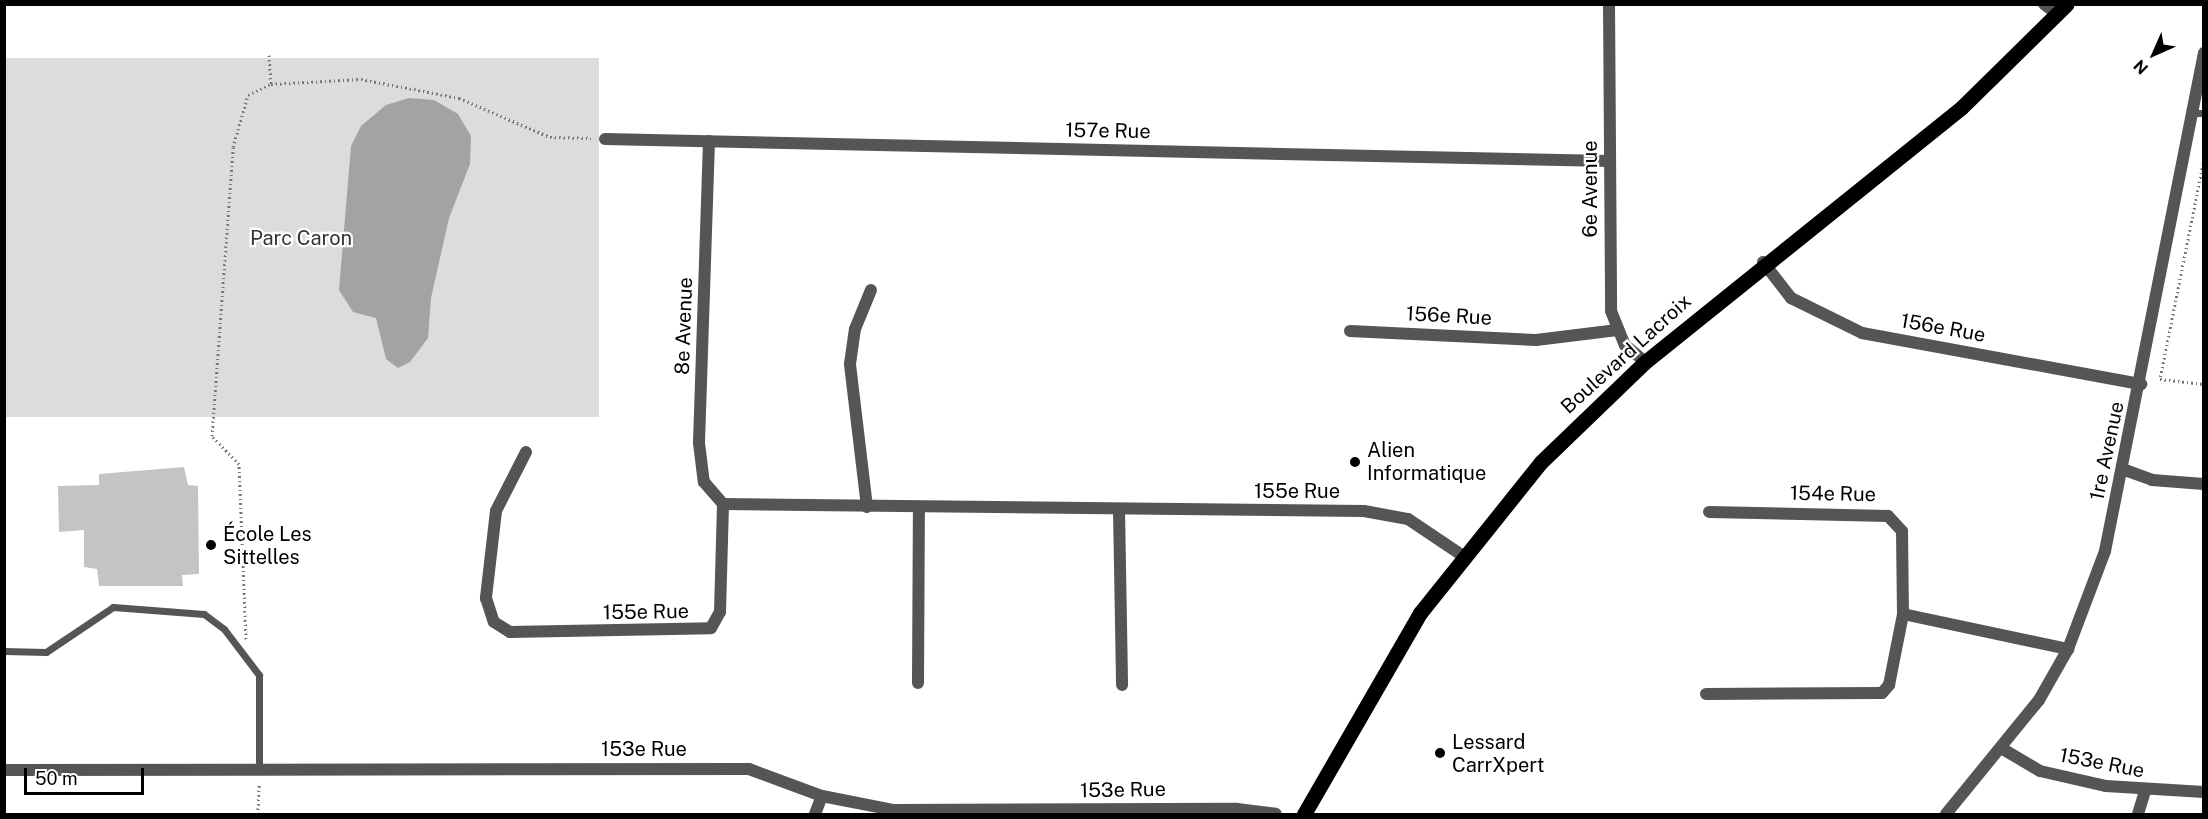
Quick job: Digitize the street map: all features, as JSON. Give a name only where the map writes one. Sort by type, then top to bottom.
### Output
[{"type":"main road","name":"Boulevard Lacroix","points":[[1304,814],[1388,666],[1463,556],[1541,462],[1645,362],[1763,262],[1961,108],[2062,10]]},
{"type":"street","name":"6e Avenue","points":[[1609,4],[1610,287],[1617,330]]},
{"type":"street","points":[[2044,4],[2062,10]]},
{"type":"street","name":"1re Avenue","points":[[1947,814],[2039,700],[2068,649],[2105,551],[2125,470],[2198,113],[2204,54]]},
{"type":"street","name":"157e Rue","points":[[605,139],[1609,161]]},
{"type":"street","name":"8e Avenue","points":[[709,141],[699,443],[704,482],[723,504]]},
{"type":"street","name":"156e Rue","points":[[1763,262],[1791,298],[1862,333],[2141,384]]},
{"type":"street","points":[[867,507],[850,364],[855,329],[871,290]]},
{"type":"street","points":[[1617,330],[1645,362]]},
{"type":"street","name":"156e Rue","points":[[1350,331],[1536,340],[1617,330]]},
{"type":"street","name":"155e Rue","points":[[526,452],[496,511],[486,598],[494,622],[510,633],[711,628],[720,612],[723,504],[1392,514],[1422,526],[1463,556]]},
{"type":"street","points":[[2125,470],[2152,480],[2204,484]]},
{"type":"street","points":[[918,683],[919,507]]},
{"type":"street","points":[[1119,509],[1122,685]]},
{"type":"street","name":"154e Rue","points":[[1706,694],[1882,693],[1889,685],[1903,614],[1902,531],[1888,516],[1709,512]]},
{"type":"street","points":[[1903,614],[2068,649]]},
{"type":"street","name":"153e Rue","points":[[2001,748],[2040,771],[2145,791],[2204,792]]},
{"type":"street","name":"153e Rue","points":[[4,770],[748,769],[822,796],[922,812],[1237,809],[1276,814]]},
{"type":"street","points":[[2138,814],[2145,791]]},
{"type":"street","points":[[815,814],[822,796]]},
{"type":"lane","points":[[4,651],[46,652],[113,608],[204,614],[224,629],[259,675],[261,694],[259,770]]},
{"type":"path","points":[[269,56],[271,84]]},
{"type":"path","points":[[247,659],[239,464],[212,436],[233,147],[248,95],[271,84],[361,79],[459,98],[550,137],[605,139]]},
{"type":"path","points":[[2204,159],[2160,379],[2204,384]]},
{"type":"path","points":[[258,814],[259,770]]},
{"type":"green space","name":"Parc Caron","points":[[5,58],[599,58],[599,417],[5,417]]},
{"type":"shaded area","points":[[409,98],[434,100],[458,114],[471,136],[470,164],[449,218],[431,298],[428,338],[410,362],[398,368],[386,359],[376,318],[353,312],[339,290],[351,146],[361,126],[386,105]]},
{"type":"building","name":"École Les Sittelles","points":[[184,467],[188,485],[198,486],[199,574],[182,575],[183,586],[99,586],[97,569],[84,567],[84,530],[59,532],[58,486],[99,485],[99,474]]},
{"type":"place","name":"Alien Informatique","points":[[1355,462]]},
{"type":"place","name":"École Les Sittelles","points":[[211,545]]},
{"type":"place","name":"Lessard CarrXpert","points":[[1440,753]]}]
